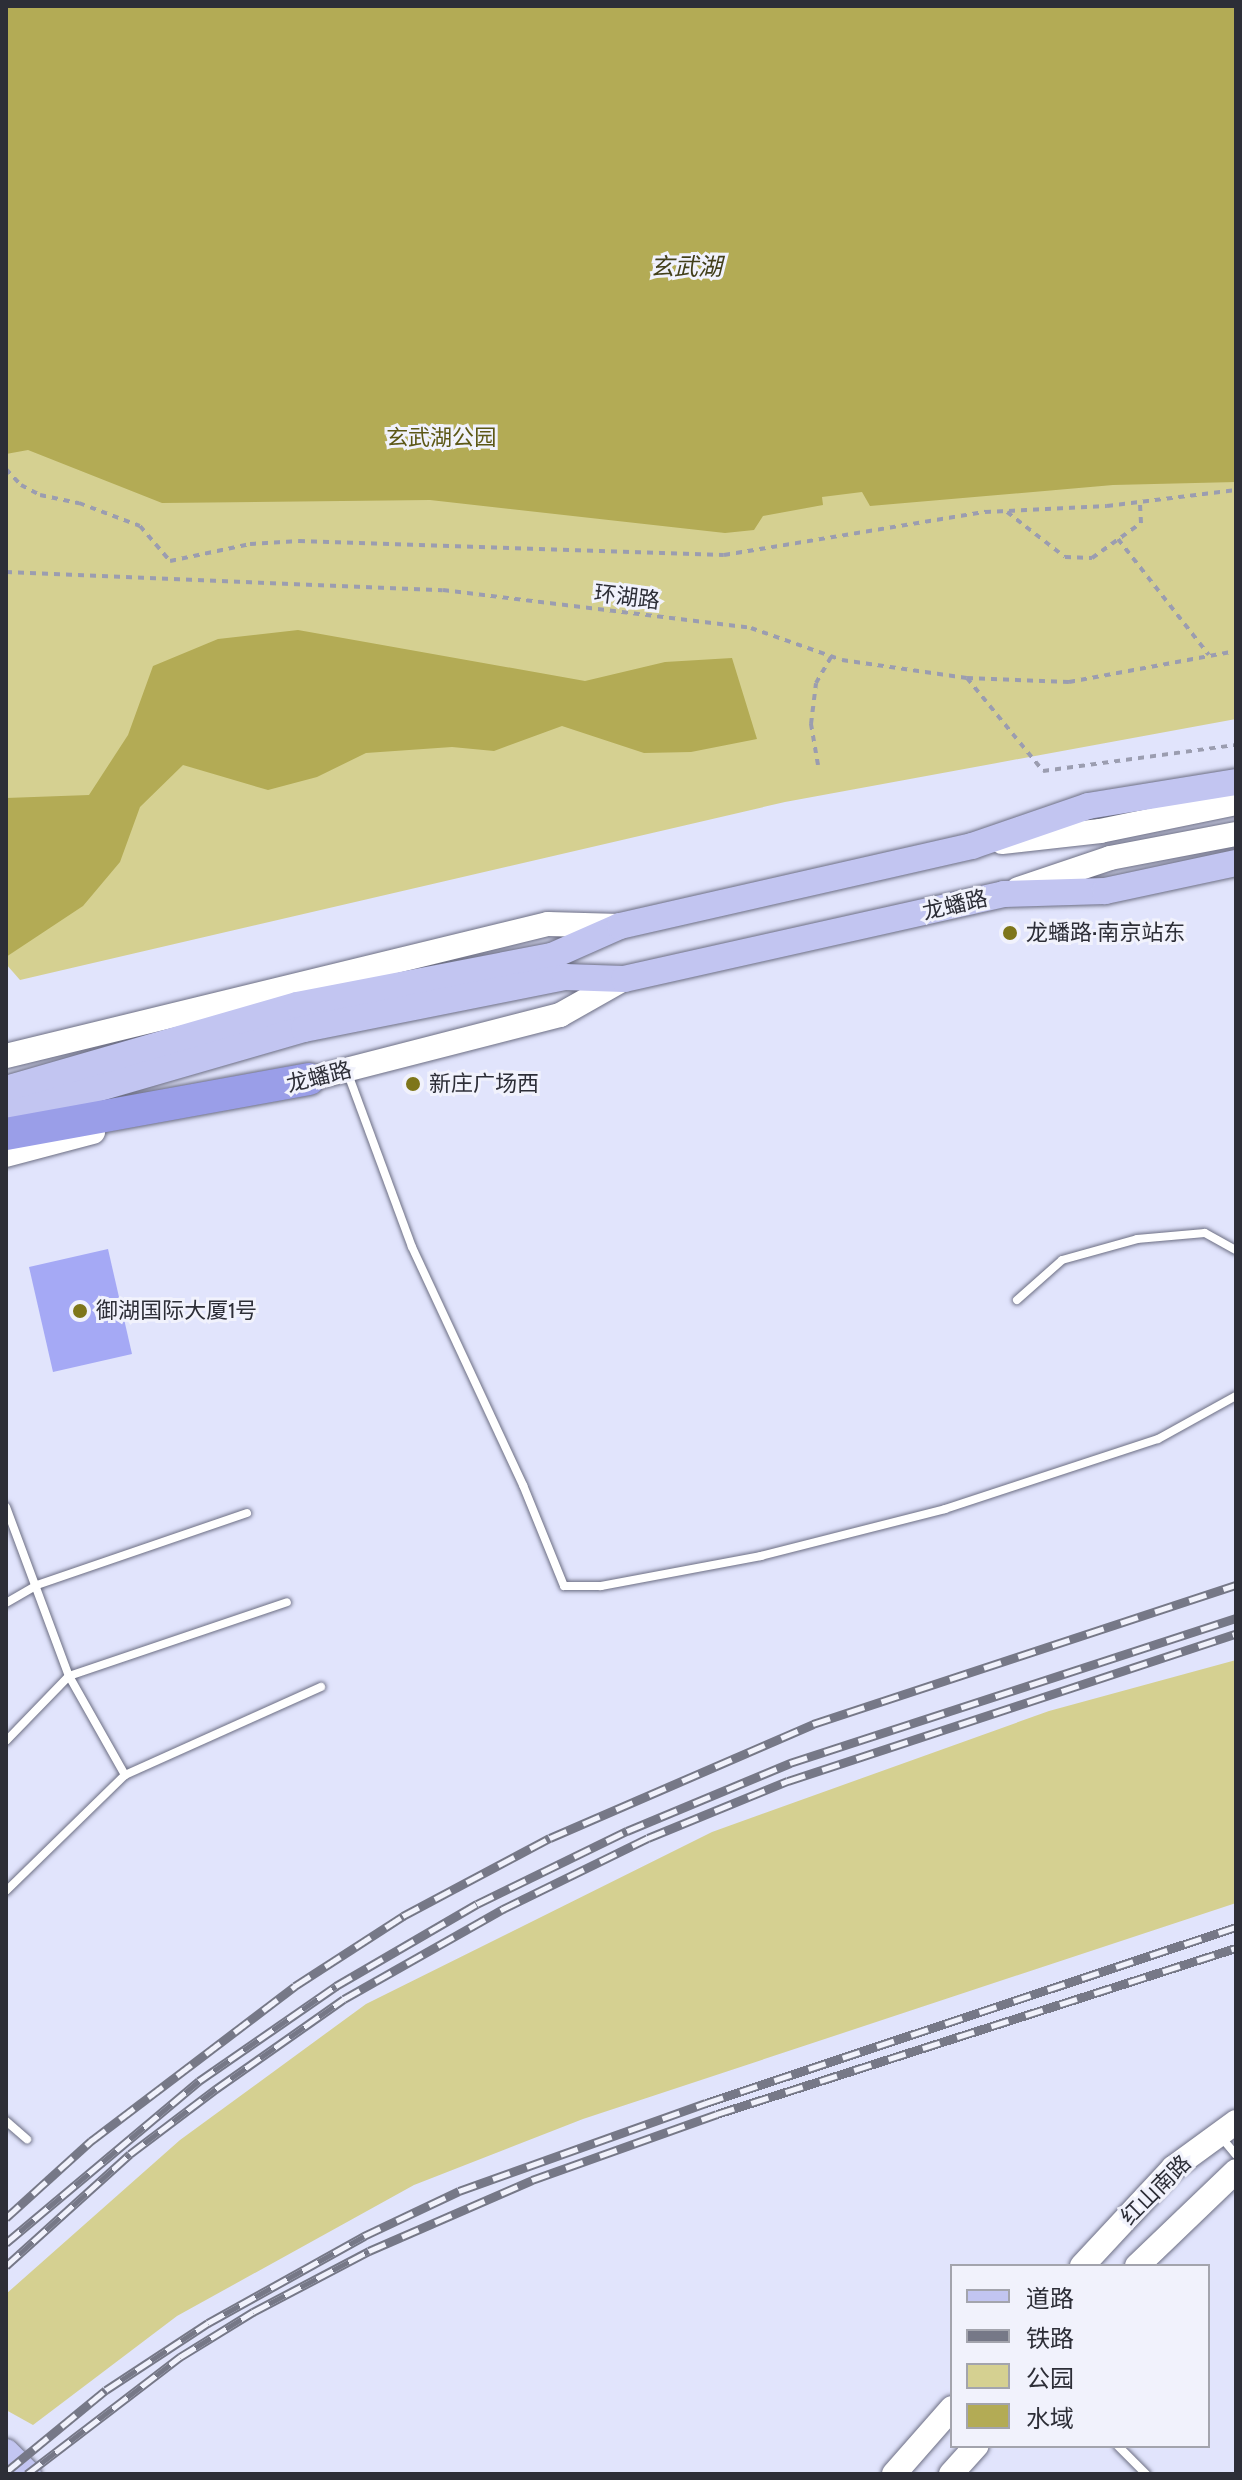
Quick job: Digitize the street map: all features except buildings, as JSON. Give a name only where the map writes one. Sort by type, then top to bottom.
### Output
[{"type":"highway","points":[[6,1134],[39,1125],[309,1079]]},
{"type":"main road","name":"龙蟠路","points":[[6,1115],[304,1029],[559,966],[620,926],[972,846],[1088,806],[1236,782]]},
{"type":"main road","name":"龙蟠路","points":[[6,1089],[297,1005],[559,966],[624,979],[1004,894],[1105,891],[1236,863]]},
{"type":"main road","points":[[6,2452],[28,2474]]},
{"type":"street","name":"龙蟠路","points":[[972,846],[1100,831],[1236,803]]},
{"type":"street","name":"龙蟠路","points":[[1004,894],[1110,858],[1236,834]]},
{"type":"street","name":"龙蟠路","points":[[6,1056],[548,924],[620,926]]},
{"type":"street","name":"龙蟠路","points":[[6,1155],[560,1015],[624,979]]},
{"type":"street","name":"红山南路","points":[[1084,2264],[1173,2168],[1227,2128]]},
{"type":"street","name":"红山南路","points":[[1139,2264],[1236,2171]]},
{"type":"street","points":[[894,2474],[950,2410]]},
{"type":"street","points":[[951,2474],[974,2448]]},
{"type":"lane","points":[[347,1070],[401,1222],[564,1586],[601,1586],[761,1556],[945,1509],[1158,1439],[1236,1396]]},
{"type":"lane","points":[[1017,1300],[1062,1260],[1137,1239],[1205,1233],[1236,1250]]},
{"type":"lane","points":[[6,1507],[69,1676],[125,1775]]},
{"type":"lane","points":[[6,1603],[37,1585],[247,1513]]},
{"type":"lane","points":[[6,1741],[69,1676],[287,1602]]},
{"type":"lane","points":[[6,1891],[125,1775],[321,1687]]},
{"type":"lane","points":[[6,2121],[27,2139]]},
{"type":"lane","points":[[1227,2128],[1236,2155]]},
{"type":"lane","points":[[1120,2448],[1146,2474]]},
{"type":"path","points":[[6,469],[21,485],[40,495],[140,526],[170,561],[250,544],[299,541],[724,555],[1007,511],[1140,502],[1236,490]]},
{"type":"path","points":[[1007,511],[1065,557],[1092,558],[1141,523],[1140,502]]},
{"type":"path","points":[[1118,539],[1209,655]]},
{"type":"path","name":"环湖路","points":[[6,572],[443,590],[751,628],[831,656],[967,678],[1069,682],[1236,651]]},
{"type":"path","points":[[818,765],[811,724],[816,683],[831,656]]},
{"type":"path","points":[[967,678],[1043,771],[1236,745]]},
{"type":"green space","name":"玄武湖公园","points":[[6,6],[1236,6],[1236,719],[785,802],[20,980],[6,964]]},
{"type":"green space","points":[[1236,1660],[1236,1903],[583,2119],[414,2185],[177,2316],[33,2425],[6,2410],[6,2294],[180,2140],[366,2004],[712,1832],[1049,1711]]},
{"type":"water","name":"玄武湖","points":[[6,6],[1236,6],[1236,482],[1113,485],[870,506],[862,492],[822,497],[823,505],[763,516],[754,530],[725,533],[430,500],[162,503],[28,450],[6,454]]},
{"type":"water","points":[[298,630],[585,681],[665,662],[732,658],[757,739],[691,752],[644,753],[562,726],[494,751],[452,747],[366,753],[317,777],[268,790],[183,765],[140,807],[120,862],[83,906],[6,957],[6,798],[89,795],[128,735],[153,666],[218,639]]},
{"type":"railway","points":[[6,2218],[91,2141],[295,1986],[403,1916],[550,1838],[813,1724],[1236,1585]]},
{"type":"railway","points":[[6,2243],[199,2081],[336,1986],[477,1904],[627,1831],[790,1763],[1236,1618]]},
{"type":"railway","points":[[6,2266],[130,2154],[216,2089],[344,1999],[503,1909],[648,1838],[788,1781],[1236,1634]]},
{"type":"railway","points":[[6,2472],[106,2390],[208,2323],[364,2236],[459,2191],[706,2103],[1236,1927]]},
{"type":"railway","points":[[27,2474],[180,2357],[253,2312],[369,2251],[532,2180],[717,2114],[1236,1948]]},
{"type":"place","name":"龙蟠路·南京站东","points":[[1010,933]]},
{"type":"place","name":"新庄广场西","points":[[413,1084]]},
{"type":"place","name":"御湖国际大厦1号","points":[[80,1311]]}]
